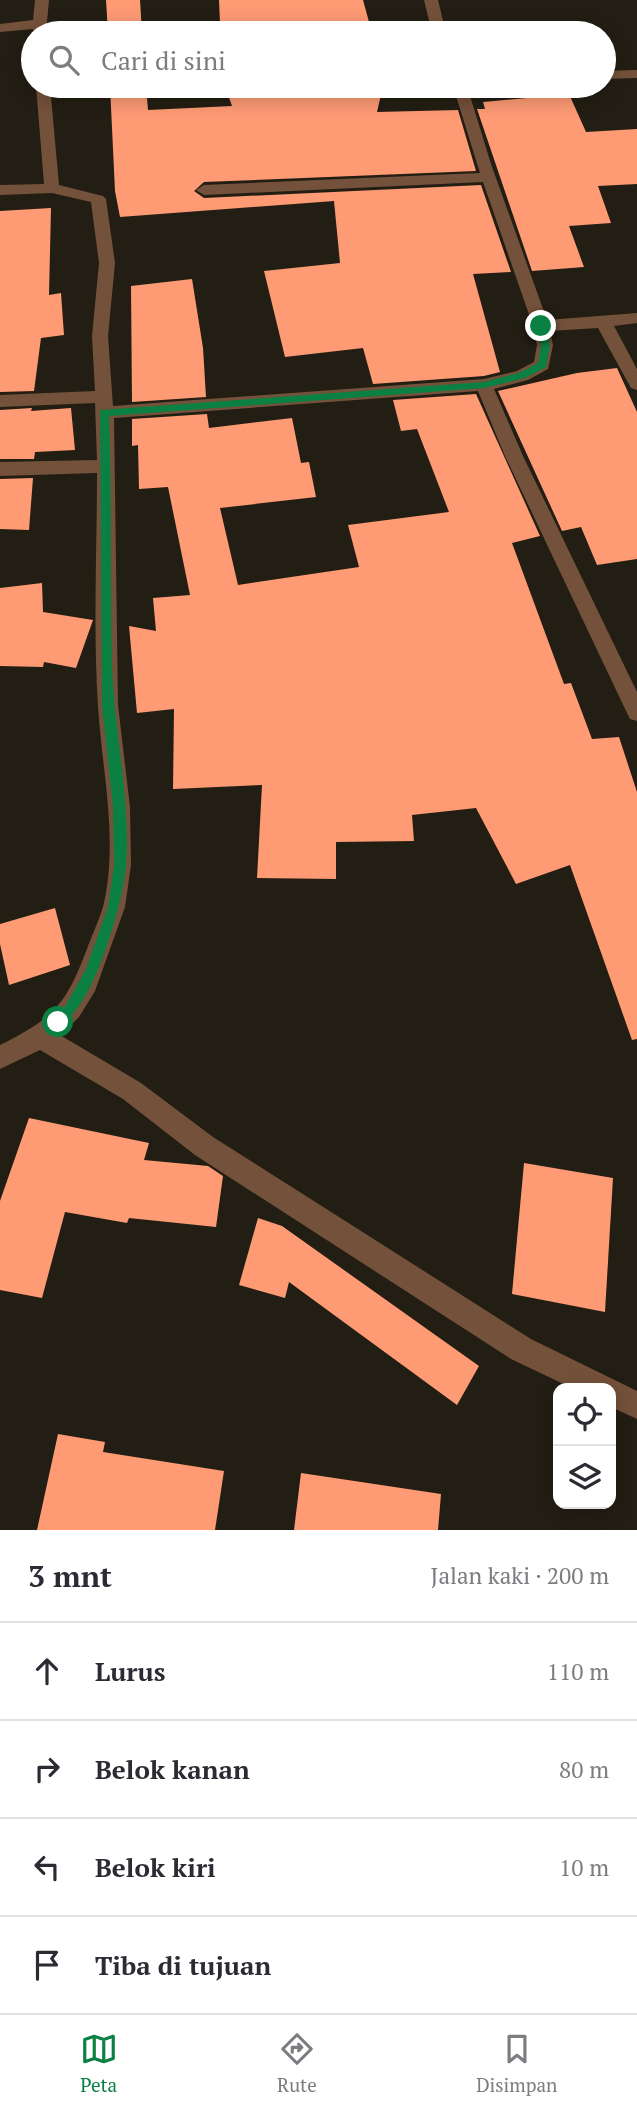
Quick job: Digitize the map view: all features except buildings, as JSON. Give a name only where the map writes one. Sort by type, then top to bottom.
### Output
[{"type":"street","points":[[39,21],[42,0]]},
{"type":"street","points":[[431,0],[436,21]]},
{"type":"street","points":[[0,28],[21,29]]},
{"type":"street","points":[[616,75],[637,74]]},
{"type":"street","points":[[44,98],[52,188]]},
{"type":"street","points":[[0,401],[103,405],[484,385],[522,376],[542,365],[545,345],[541,326],[464,98]]},
{"type":"street","points":[[204,190],[489,177]]},
{"type":"street","points":[[0,190],[52,188],[99,199],[107,262],[100,329],[106,466],[108,705],[119,807],[120,865],[114,907],[83,991],[71,1009],[41,1037],[0,1057]]},
{"type":"street","points":[[541,326],[637,318]]},
{"type":"street","points":[[603,322],[637,384]]},
{"type":"street","points":[[484,385],[514,456],[637,712]]},
{"type":"street","points":[[0,469],[106,466]]},
{"type":"street","points":[[41,1037],[132,1091],[204,1146],[521,1349],[591,1383]]},
{"type":"street","points":[[616,1395],[637,1405]]},
{"type":"route","points":[[58,1022],[83,991],[91,971],[114,907],[120,865],[119,807],[108,705],[105,617],[108,513],[104,413],[484,385],[522,376],[542,365],[545,360],[545,345],[541,326]]}]
